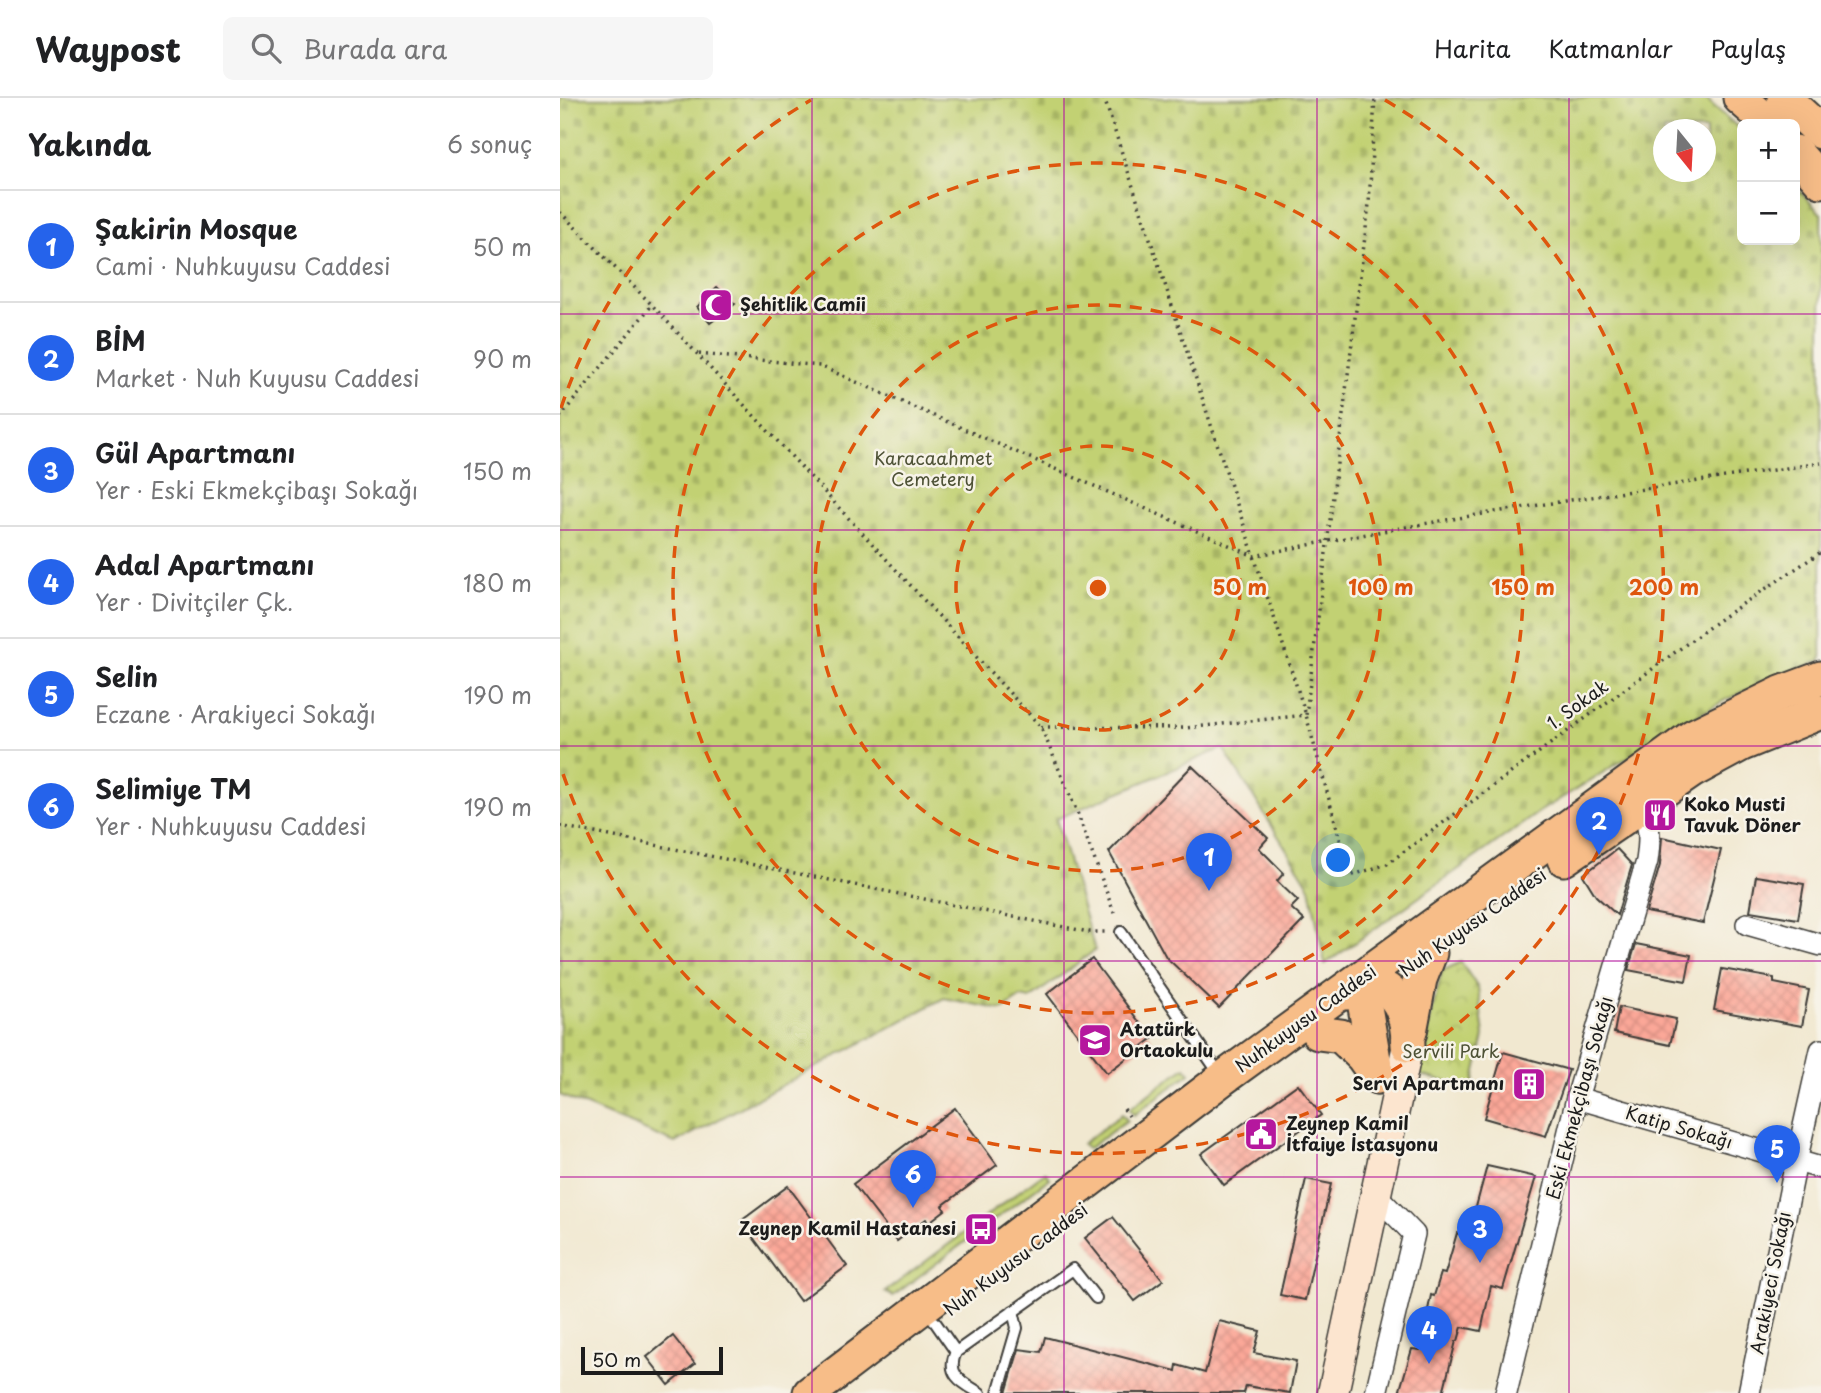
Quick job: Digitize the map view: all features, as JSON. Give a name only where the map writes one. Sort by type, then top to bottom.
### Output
[{"type":"main road","points":[[1740,98],[1764,119]]},
{"type":"main road","points":[[1784,98],[1821,132]]},
{"type":"main road","points":[[1800,158],[1821,181]]},
{"type":"main road","name":"Nuhkuyusu Caddesi","points":[[810,1393],[1364,988],[1693,736],[1780,694],[1821,678]]},
{"type":"main road","name":"Nuh Kuyusu Caddesi","points":[[841,1393],[1219,1094],[1256,1078],[1318,1033],[1364,988],[1430,953],[1692,771],[1742,744],[1821,712]]},
{"type":"main road","points":[[1408,1045],[1420,979],[1430,953]]},
{"type":"main road","points":[[1377,1077],[1364,988],[1398,1000],[1406,1015],[1408,1045]]},
{"type":"main road","points":[[1318,1033],[1341,1036],[1362,1056],[1377,1077]]},
{"type":"street","name":"Eski Ekmekçibaşı Sokağı","points":[[1506,1393],[1577,1098],[1647,862],[1651,837],[1640,805]]},
{"type":"street","points":[[1747,923],[1821,945]]},
{"type":"street","points":[[1333,1393],[1408,1045]]},
{"type":"street","name":"Arakiyeci Sokağı","points":[[1749,1393],[1821,1050]]},
{"type":"street","points":[[1315,1393],[1378,1101],[1377,1077]]},
{"type":"street","name":"Katip Sokağı","points":[[1577,1098],[1821,1168]]},
{"type":"street","points":[[1376,1195],[1414,1234],[1376,1393]]},
{"type":"lane","points":[[1121,932],[1219,1094]]},
{"type":"lane","points":[[980,1393],[959,1381],[956,1376],[952,1364],[956,1352],[1073,1269],[1096,1298]]},
{"type":"lane","points":[[998,1393],[1017,1328],[1013,1311]]},
{"type":"lane","points":[[934,1322],[956,1352]]},
{"type":"path","points":[[1104,98],[1306,715]]},
{"type":"path","points":[[1306,715],[1369,205],[1375,98]]},
{"type":"path","points":[[560,212],[652,305],[1041,727],[1077,812],[1121,932],[1089,932],[560,826]]},
{"type":"path","points":[[560,418],[652,305]]},
{"type":"path","points":[[697,354],[820,366],[1254,556],[1494,512],[1821,463]]},
{"type":"path","name":"1. Sokak","points":[[1306,715],[1350,876],[1387,864],[1723,617],[1821,552]]},
{"type":"path","points":[[1041,727],[1186,728],[1306,715]]},
{"type":"path","points":[[1124,1109],[1133,1121]]},
{"type":"green space","name":"Karacaahmet Cemetery","points":[[560,98],[1705,98],[1737,127],[1737,245],[1800,245],[1800,191],[1821,214],[1821,660],[1727,699],[1672,730],[1539,812],[1325,964],[1310,887],[1223,748],[1056,819],[1095,950],[1030,999],[1021,997],[1002,1010],[944,998],[675,1143],[560,1095]]},
{"type":"green space","name":"Servili Park","points":[[1461,962],[1478,988],[1484,1036],[1472,1089],[1417,1074],[1442,971]]},
{"type":"green space","points":[[1185,1067],[1190,1073],[1134,1115],[1129,1109]]},
{"type":"green space","points":[[1122,1114],[1127,1120],[1088,1149],[1082,1144]]},
{"type":"green space","points":[[1045,1172],[1050,1178],[893,1296],[885,1292]]},
{"type":"building","name":"Şehitlik Camii","points":[[717,287],[735,304],[710,323],[697,307]]},
{"type":"building","points":[[1192,766],[1268,838],[1259,848],[1284,873],[1277,881],[1298,901],[1291,908],[1304,920],[1219,1008],[1166,957],[1109,852]]},
{"type":"building","points":[[1662,837],[1721,850],[1703,923],[1646,912],[1660,865]]},
{"type":"building","points":[[1617,849],[1632,865],[1617,915],[1596,896],[1583,875]]},
{"type":"building","points":[[1756,876],[1804,884],[1798,919],[1750,911]]},
{"type":"building","points":[[1636,944],[1691,955],[1686,981],[1628,970]]},
{"type":"building","name":"Atatürk Ortaokulu","points":[[1092,959],[1152,1039],[1107,1073],[1047,994]]},
{"type":"building","points":[[1722,969],[1774,978],[1774,983],[1809,990],[1802,1026],[1714,1010]]},
{"type":"building","points":[[1619,1007],[1676,1019],[1670,1045],[1614,1033]]},
{"type":"building","name":"Servi Apartmanı","points":[[1503,1052],[1569,1070],[1546,1136],[1484,1118]]},
{"type":"building","name":"Zeynep Kamil İtfaiye İstasyonu","points":[[1298,1084],[1321,1115],[1224,1185],[1201,1154]]},
{"type":"building","points":[[955,1108],[997,1165],[942,1206],[945,1210],[928,1223],[926,1219],[897,1241],[853,1184]]},
{"type":"building","points":[[1487,1166],[1536,1177],[1503,1289],[1491,1286],[1481,1331],[1462,1327],[1443,1393],[1399,1393],[1412,1349],[1420,1350],[1431,1295],[1434,1296],[1441,1273],[1445,1274],[1457,1233],[1468,1237]]},
{"type":"building","points":[[1306,1179],[1331,1184],[1305,1300],[1280,1295]]},
{"type":"building","points":[[788,1186],[847,1266],[800,1301],[741,1221]]},
{"type":"building","points":[[1113,1217],[1163,1280],[1135,1301],[1085,1238]]},
{"type":"building","points":[[1219,1321],[1260,1331],[1254,1353],[1296,1361],[1290,1393],[1246,1386],[1244,1393],[1006,1393],[1019,1349],[1041,1352],[1045,1337],[1176,1371],[1177,1365],[1205,1373]]},
{"type":"building","points":[[673,1336],[695,1364],[669,1385],[647,1357]]},
{"type":"place","name":"Şehitlik Camii","points":[[716,305]]},
{"type":"place","name":"Koko Musti Tavuk Döner","points":[[1660,815]]},
{"type":"place","name":"BİM","points":[[1599,855]]},
{"type":"place","name":"Şakirin Mosque","points":[[1209,891]]},
{"type":"place","name":"Atatürk Ortaokulu","points":[[1095,1040]]},
{"type":"place","name":"Servi Apartmanı","points":[[1529,1084]]},
{"type":"place","name":"Zeynep Kamil İtfaiye İstasyonu","points":[[1261,1134]]},
{"type":"place","name":"Selin","points":[[1777,1183]]},
{"type":"place","name":"Selimiye TM","points":[[913,1208]]},
{"type":"place","name":"Zeynep Kamil Hastanesi","points":[[981,1229]]},
{"type":"place","name":"Gül Apartmanı","points":[[1480,1263]]},
{"type":"place","name":"Adal Apartmanı","points":[[1429,1364]]}]
